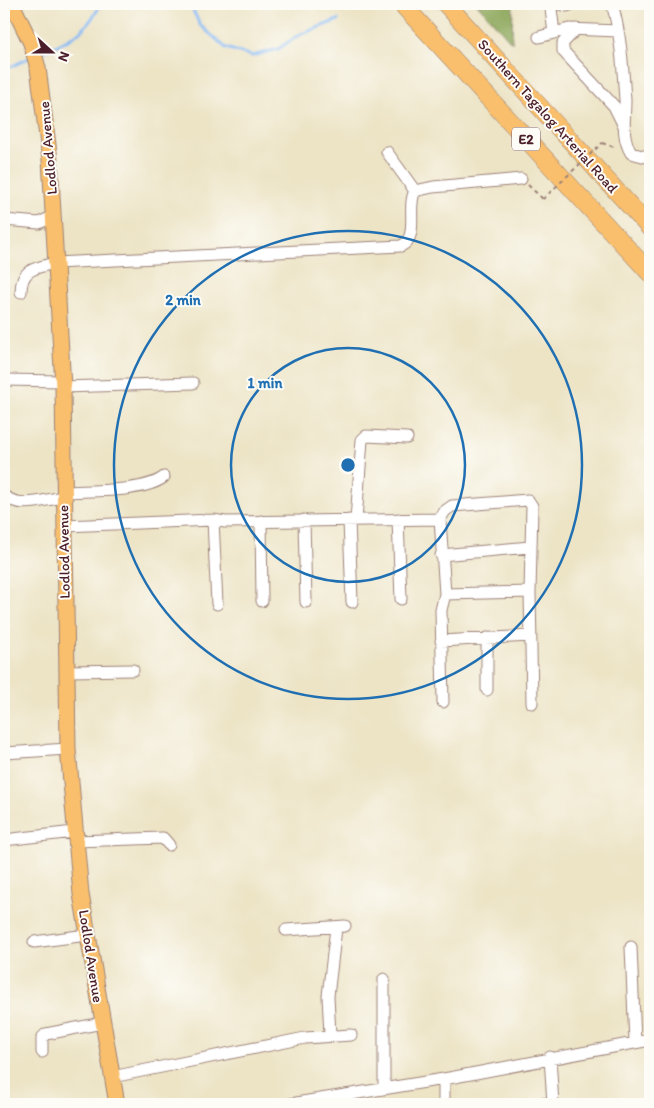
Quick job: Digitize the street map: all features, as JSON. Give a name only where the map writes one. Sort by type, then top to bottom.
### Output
[{"type":"highway","name":"Southern Tagalog Arterial Road","points":[[402,4],[650,273]]},
{"type":"highway","name":"Southern Tagalog Arterial Road","points":[[446,4],[650,228]]},
{"type":"main road","name":"Lodlod Avenue","points":[[12,4],[31,43],[38,68],[46,121],[54,216],[62,384],[68,749],[74,836],[87,935],[117,1104]]},
{"type":"street","points":[[554,33],[555,6],[572,4]]},
{"type":"street","points":[[612,4],[618,31],[624,100],[624,141],[631,153],[650,158]]},
{"type":"street","points":[[539,37],[576,29],[618,31]]},
{"type":"street","points":[[576,29],[563,43],[563,51],[614,106],[624,127]]},
{"type":"street","points":[[387,152],[415,191]]},
{"type":"street","points":[[415,191],[433,187],[521,179]]},
{"type":"street","points":[[22,292],[21,280],[25,275],[31,270],[55,263],[401,246],[409,240],[411,233],[412,201],[415,191]]},
{"type":"street","points":[[4,220],[39,223],[54,216]]},
{"type":"street","points":[[4,380],[62,384],[193,382]]},
{"type":"street","points":[[352,602],[353,520],[362,440],[366,436],[407,438]]},
{"type":"street","points":[[4,496],[20,504],[63,494],[152,484],[164,477]]},
{"type":"street","points":[[443,702],[441,610],[445,594],[440,519],[445,511],[452,506],[528,500],[532,506],[530,636],[532,703]]},
{"type":"street","points":[[398,519],[401,599]]},
{"type":"street","points":[[64,530],[261,521],[440,519]]},
{"type":"street","points":[[304,520],[306,602]]},
{"type":"street","points":[[261,521],[262,601]]},
{"type":"street","points":[[216,604],[217,523]]},
{"type":"street","points":[[441,555],[530,547]]},
{"type":"street","points":[[445,594],[530,592]]},
{"type":"street","points":[[441,641],[530,636]]},
{"type":"street","points":[[487,638],[487,690]]},
{"type":"street","points":[[67,671],[133,670]]},
{"type":"street","points":[[4,754],[68,749]]},
{"type":"street","points":[[4,840],[74,836],[163,838],[168,845]]},
{"type":"street","points":[[286,930],[340,927],[328,996],[330,1035]]},
{"type":"street","points":[[34,942],[87,935]]},
{"type":"street","points":[[631,947],[635,1042]]},
{"type":"street","points":[[384,979],[384,1088]]},
{"type":"street","points":[[42,1052],[42,1038],[46,1034],[102,1022]]},
{"type":"street","points":[[112,1077],[330,1035],[351,1035]]},
{"type":"street","points":[[290,1104],[444,1079],[550,1057],[650,1040]]},
{"type":"street","points":[[536,1104],[553,1103],[550,1057]]},
{"type":"street","points":[[444,1079],[444,1104]]},
{"type":"path","points":[[521,179],[543,199],[602,143]]},
{"type":"green space","points":[[477,4],[513,4],[512,43]]},
{"type":"waterway","points":[[40,53],[76,35],[89,22],[101,4]]},
{"type":"waterway","points":[[190,4],[200,25],[226,48],[252,56],[278,49],[299,35],[338,20]]},
{"type":"waterway","points":[[4,70],[29,58]]}]
